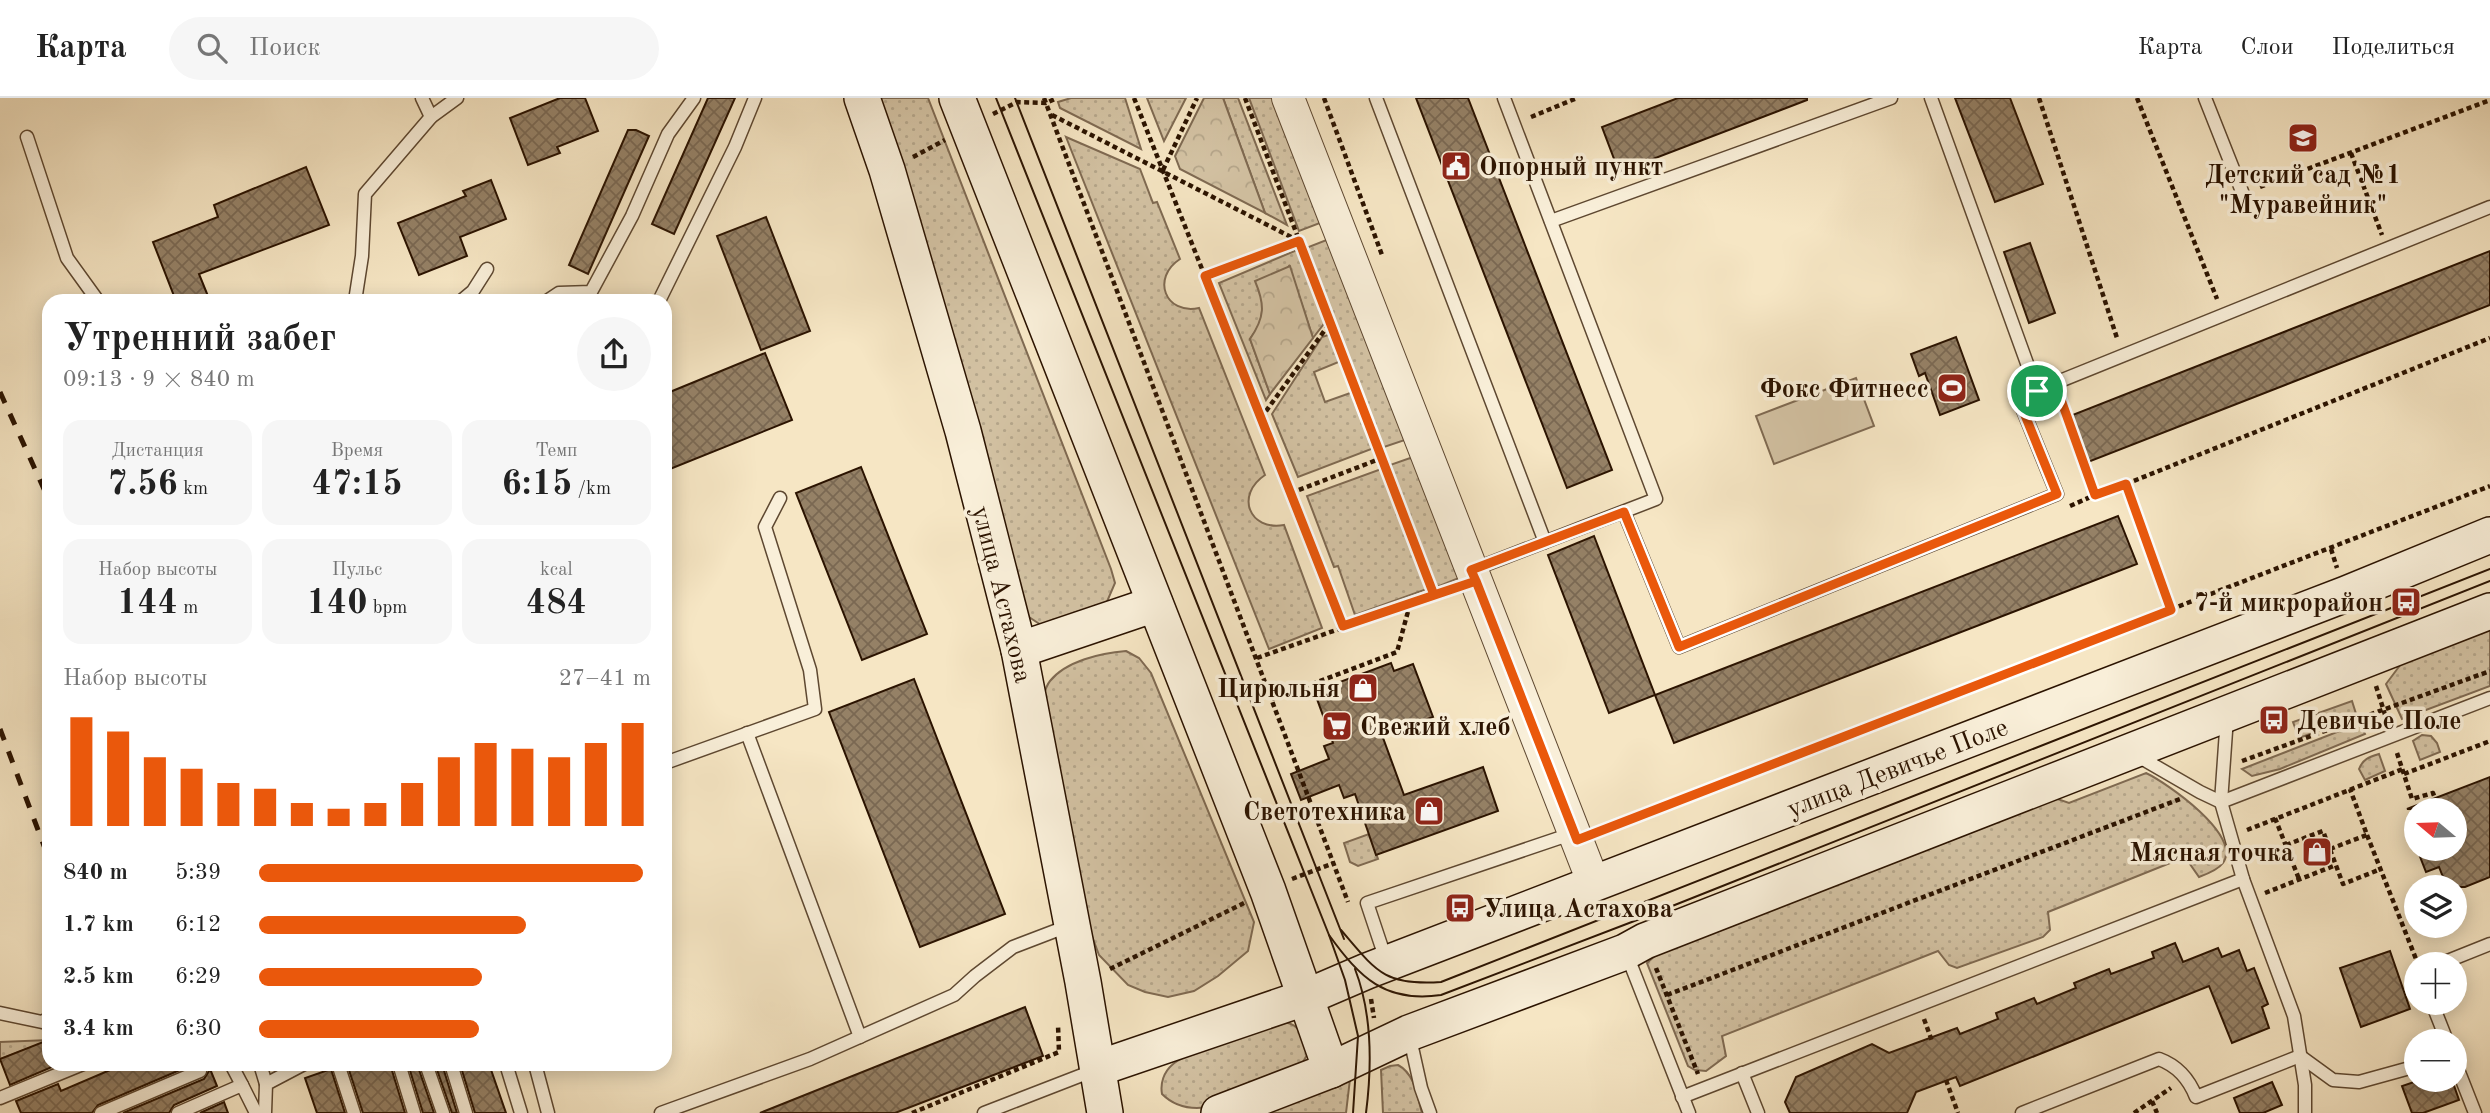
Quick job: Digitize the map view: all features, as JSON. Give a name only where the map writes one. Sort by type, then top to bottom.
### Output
[{"type":"main road","name":"улица Астахова","points":[[862,98],[887,170],[963,431],[1019,650],[1072,925],[1109,1098]]},
{"type":"main road","points":[[963,113],[1268,891],[1331,1070]]},
{"type":"main road","name":"улица Девичье Поле","points":[[1109,1098],[1340,982],[2490,536]]},
{"type":"main road","points":[[1019,650],[1155,604]]},
{"type":"main road","points":[[1219,1113],[1331,1070],[1409,1034],[1625,952],[2490,611]]},
{"type":"main road","points":[[1331,1070],[1340,982]]},
{"type":"street","points":[[1288,98],[1594,884]]},
{"type":"lane","points":[[422,98],[432,117]]},
{"type":"lane","points":[[356,294],[362,256],[365,194],[432,117],[457,98]]},
{"type":"lane","points":[[558,294],[591,292],[632,216],[668,134],[694,98]]},
{"type":"lane","points":[[662,294],[735,147],[755,98]]},
{"type":"lane","points":[[1376,98],[1545,542]]},
{"type":"lane","points":[[1474,575],[1545,542],[1656,499],[1504,98]]},
{"type":"lane","points":[[1551,221],[1891,98]]},
{"type":"lane","points":[[1931,98],[2037,391]]},
{"type":"lane","points":[[2205,98],[2243,194]]},
{"type":"lane","points":[[27,137],[67,258],[93,294]]},
{"type":"lane","points":[[1624,512],[1679,647],[2057,494],[2018,398],[2490,207]]},
{"type":"lane","points":[[470,294],[487,269]]},
{"type":"lane","points":[[672,760],[815,709],[810,670],[765,527],[780,498]]},
{"type":"lane","points":[[2130,751],[2221,802],[2490,698]]},
{"type":"lane","points":[[2228,713],[2221,802],[2243,879],[2294,1016],[2305,1085],[2305,1113]]},
{"type":"lane","points":[[747,733],[860,1037]]},
{"type":"lane","points":[[1387,963],[1367,903],[1575,836]]},
{"type":"lane","points":[[1682,1097],[2243,879]]},
{"type":"lane","points":[[661,1113],[810,1059],[954,995],[1013,947],[1072,925]]},
{"type":"lane","points":[[2467,953],[2490,943]]},
{"type":"lane","points":[[1625,952],[1689,1113]]},
{"type":"lane","points":[[0,1013],[42,1022]]},
{"type":"lane","points":[[1409,1034],[1430,1113]]},
{"type":"lane","points":[[2300,1056],[2333,1080],[2359,1082],[2404,1070]]},
{"type":"lane","points":[[2022,1113],[2159,1059],[2172,1064],[2191,1083],[2196,1097],[2300,1056]]},
{"type":"lane","points":[[0,1098],[65,1071]]},
{"type":"lane","points":[[101,1113],[200,1071]]},
{"type":"lane","points":[[235,1071],[256,1113]]},
{"type":"lane","points":[[262,1071],[266,1084]]},
{"type":"lane","points":[[265,1113],[269,1071]]},
{"type":"lane","points":[[266,1084],[291,1071]]},
{"type":"lane","points":[[340,1071],[354,1113]]},
{"type":"lane","points":[[400,1071],[414,1113]]},
{"type":"lane","points":[[428,1071],[443,1113]]},
{"type":"lane","points":[[453,1071],[466,1113]]},
{"type":"lane","points":[[508,1071],[521,1113]]},
{"type":"lane","points":[[537,1071],[548,1113]]},
{"type":"lane","points":[[1742,1073],[1758,1113]]},
{"type":"lane","points":[[178,1113],[242,1085]]},
{"type":"lane","points":[[2467,1092],[2475,1113]]},
{"type":"lane","points":[[984,1113],[1109,1098]]},
{"type":"path","points":[[887,170],[963,113],[1017,102],[1057,98]]},
{"type":"path","points":[[1134,98],[1343,626]]},
{"type":"path","points":[[1162,171],[1197,98]]},
{"type":"path","points":[[1245,98],[1434,595]]},
{"type":"path","points":[[1513,124],[1577,98]]},
{"type":"path","points":[[2039,98],[2123,356]]},
{"type":"path","points":[[2137,98],[2224,315]]},
{"type":"path","points":[[2243,194],[2490,100]]},
{"type":"path","points":[[1045,101],[1350,906]]},
{"type":"path","points":[[1051,114],[1299,241]]},
{"type":"path","points":[[2351,153],[2387,249]]},
{"type":"path","points":[[1205,276],[1299,241]]},
{"type":"path","points":[[1261,419],[1330,323]]},
{"type":"path","points":[[2055,383],[2095,495],[2490,338]]},
{"type":"path","points":[[1290,493],[1382,458]]},
{"type":"path","points":[[2126,484],[2171,610]]},
{"type":"path","points":[[1575,836],[2490,486]]},
{"type":"path","points":[[1257,658],[1434,595],[1474,575]]},
{"type":"path","points":[[1272,699],[1397,652],[1410,603]]},
{"type":"path","points":[[2224,768],[2490,671]]},
{"type":"path","points":[[2404,774],[2490,741]]},
{"type":"path","points":[[2230,836],[2403,769],[2412,798]]},
{"type":"path","points":[[2350,789],[2413,952]]},
{"type":"path","points":[[1667,995],[2200,792]]},
{"type":"path","points":[[2415,798],[2433,793],[2435,798]]},
{"type":"path","points":[[2275,818],[2299,879]]},
{"type":"path","points":[[2286,845],[2323,831],[2343,884],[2381,869]]},
{"type":"path","points":[[2330,849],[2367,835]]},
{"type":"path","points":[[2250,898],[2336,865]]},
{"type":"path","points":[[2134,1113],[2186,1078]]},
{"type":"path","points":[[1946,1080],[1958,1113]]},
{"type":"path","points":[[2152,1101],[2157,1113]]},
{"type":"green space","points":[[875,98],[928,98],[1111,569],[1115,583],[1106,604],[1041,625],[1029,617],[1021,604]]},
{"type":"green space","points":[[1071,98],[1125,98],[1141,149],[1060,108],[1058,102]]},
{"type":"green space","points":[[1147,98],[1186,98],[1164,141]]},
{"type":"green space","points":[[1204,98],[1223,98],[1265,213],[1180,169],[1175,156]]},
{"type":"green space","points":[[1223,98],[1238,98],[1287,225],[1265,213]]},
{"type":"green space","points":[[1249,98],[1273,98],[1320,223],[1299,231]]},
{"type":"green space","points":[[1066,137],[1140,169],[1153,203],[1157,202],[1180,259],[1166,276],[1166,293],[1170,301],[1178,306],[1187,309],[1199,308],[1265,475],[1250,492],[1250,510],[1262,523],[1284,525],[1322,628],[1269,649]]},
{"type":"green space","points":[[1329,239],[1405,440],[1381,448],[1306,248]]},
{"type":"green space","points":[[1297,250],[1326,321],[1313,338],[1289,266],[1263,298],[1261,323],[1250,339],[1270,394],[1266,400],[1219,283]]},
{"type":"green space","points":[[1290,266],[1313,338],[1270,394],[1250,339],[1259,324],[1262,311],[1261,297],[1255,281]]},
{"type":"green space","points":[[1331,334],[1341,361],[1314,372],[1325,402],[1353,392],[1374,448],[1298,477],[1272,414],[1322,337]]},
{"type":"green space","points":[[1856,378],[1874,426],[1774,464],[1756,416]]},
{"type":"green space","points":[[1413,457],[1459,578],[1437,587],[1390,465]]},
{"type":"green space","points":[[1384,468],[1427,589],[1355,615],[1338,566],[1334,567],[1307,496]]},
{"type":"green space","points":[[2490,621],[2490,686],[2402,719],[2386,684],[2407,656]]},
{"type":"green space","points":[[1126,651],[1139,658],[1151,673],[1254,922],[1248,951],[1218,976],[1194,991],[1168,997],[1128,985],[1099,955],[1089,928],[1042,702],[1048,683],[1065,668],[1095,656]]},
{"type":"green space","points":[[2352,701],[2357,717],[2299,738],[2293,722]]},
{"type":"green space","points":[[2360,723],[2365,734],[2280,769],[2252,776],[2242,769]]},
{"type":"green space","points":[[2422,735],[2431,736],[2440,752],[2420,760],[2413,741]]},
{"type":"green space","points":[[2379,754],[2385,771],[2365,780],[2359,769],[2367,759]]},
{"type":"green space","points":[[2146,773],[2185,798],[2213,825],[2226,852],[2223,863],[2218,868],[2199,877],[2185,857],[2048,912],[2050,930],[2043,937],[1957,968],[1949,965],[1938,951],[1722,1036],[1726,1056],[1706,1071],[1688,1066],[1647,963],[1668,944],[2049,796],[2069,803]]},
{"type":"green space","points":[[1369,834],[1378,859],[1358,866],[1350,862],[1344,843]]},
{"type":"green space","points":[[1285,1022],[1295,1026],[1303,1037],[1308,1053],[1303,1062],[1235,1097],[1208,1107],[1182,1106],[1162,1094],[1165,1074],[1180,1059]]},
{"type":"green space","points":[[42,1040],[42,1043],[0,1059],[0,1042]]},
{"type":"green space","points":[[1398,1065],[1412,1080],[1422,1113],[1383,1113],[1381,1070]]},
{"type":"green space","points":[[1350,1079],[1346,1113],[1261,1113]]},
{"type":"building","points":[[560,98],[585,98],[598,131],[557,147],[560,153],[528,165],[510,118]]},
{"type":"building","points":[[708,98],[735,98],[674,234],[652,224]]},
{"type":"building","points":[[1416,98],[1468,98],[1612,470],[1567,488]]},
{"type":"building","points":[[1678,98],[1807,100],[1619,172],[1602,127]]},
{"type":"building","points":[[1955,98],[2010,98],[2043,184],[1995,202]]},
{"type":"building","points":[[628,130],[636,130],[649,136],[588,274],[569,265]]},
{"type":"building","points":[[306,167],[329,225],[199,274],[207,294],[173,294],[153,242],[218,217],[214,205]]},
{"type":"building","points":[[491,180],[506,219],[460,237],[467,256],[419,275],[398,223],[466,196],[463,191]]},
{"type":"building","points":[[766,217],[810,331],[761,350],[717,236]]},
{"type":"building","points":[[2030,243],[2055,313],[2029,323],[2004,252]]},
{"type":"building","points":[[2490,251],[2490,305],[2088,462],[2070,416]]},
{"type":"building","name":"Фокс Фитнесс","points":[[1956,337],[1979,400],[1940,415],[1925,373],[1919,376],[1911,354]]},
{"type":"building","points":[[765,353],[792,420],[672,468],[672,391]]},
{"type":"building","points":[[861,467],[927,634],[862,660],[796,493]]},
{"type":"building","points":[[2118,516],[2137,564],[1674,743],[1655,695]]},
{"type":"building","points":[[1594,536],[1655,695],[1609,713],[1548,555]]},
{"type":"building","points":[[1391,663],[1394,671],[1413,664],[1433,717],[1382,735],[1404,795],[1483,767],[1498,811],[1376,855],[1355,794],[1344,798],[1339,785],[1301,800],[1291,774],[1329,759],[1324,746],[1333,743],[1317,699],[1340,691],[1337,683]]},
{"type":"building","points":[[914,679],[1005,914],[920,947],[829,712]]},
{"type":"building","points":[[2490,777],[2490,877],[2467,886],[2467,875],[2442,875],[2439,867],[2426,872],[2422,861],[2468,861],[2468,798],[2436,798]]},
{"type":"building","points":[[2175,943],[2183,962],[2218,948],[2222,957],[2239,950],[2247,971],[2254,968],[2268,1004],[2262,1007],[2269,1028],[2232,1043],[2209,986],[1960,1086],[1956,1077],[1916,1092],[1907,1113],[1790,1113],[1785,1102],[1796,1077],[1872,1044],[1889,1053],[1957,1028],[1960,1034],[1998,1019],[1996,1013],[2034,998],[2037,1004],[2076,988],[2074,983],[2109,969],[2111,974],[2154,958],[2152,952]]},
{"type":"building","points":[[2390,951],[2404,992],[2404,1011],[2361,1027],[2340,968]]},
{"type":"building","points":[[1025,1007],[1043,1056],[895,1113],[760,1113]]},
{"type":"building","points":[[42,1042],[43,1071],[10,1085],[0,1059]]},
{"type":"building","points":[[108,1071],[178,1071],[98,1105],[92,1113],[21,1113],[16,1101],[58,1084],[61,1091]]},
{"type":"building","points":[[211,1071],[217,1086],[174,1105],[169,1113],[123,1113],[204,1079]]},
{"type":"building","points":[[332,1071],[345,1113],[317,1113],[305,1078]]},
{"type":"building","points":[[349,1071],[392,1071],[405,1113],[363,1113]]},
{"type":"building","points":[[410,1071],[419,1071],[434,1113],[423,1113]]},
{"type":"building","points":[[437,1071],[444,1071],[457,1113],[452,1113]]},
{"type":"building","points":[[462,1071],[491,1071],[506,1113],[475,1113]]},
{"type":"building","points":[[2272,1082],[2282,1105],[2263,1113],[2240,1113],[2234,1098]]},
{"type":"building","points":[[2404,1092],[2456,1092],[2459,1100],[2423,1113],[2412,1113]]},
{"type":"building","points":[[224,1102],[228,1113],[200,1113]]},
{"type":"tram line","points":[[996,98],[1345,980],[1358,1036],[1353,1113]]},
{"type":"tram line","points":[[1015,98],[1344,939]]},
{"type":"tram line","points":[[1341,930],[1363,956],[1383,973],[1406,981],[1441,982],[2490,569]]},
{"type":"tram line","points":[[1329,935],[1363,975],[1389,991],[1404,995],[1441,995],[1637,920],[2490,581]]},
{"type":"tram line","points":[[1355,969],[1368,1022],[1369,1077],[1366,1113]]},
{"type":"railway","points":[[0,392],[42,485]]},
{"type":"railway","points":[[0,729],[42,840]]},
{"type":"place","name":"Детский сад №1 \"Муравейник\"","points":[[2303,138]]},
{"type":"place","name":"Опорный пункт","points":[[1456,166]]},
{"type":"place","name":"Фокс Фитнесс","points":[[1952,388]]},
{"type":"place","name":"7-й микрорайон","points":[[2406,602]]},
{"type":"place","name":"Цирюльня","points":[[1363,688]]},
{"type":"place","name":"Девичье Поле","points":[[2274,720]]},
{"type":"place","name":"Свежий хлеб","points":[[1337,726]]},
{"type":"place","name":"Светотехника","points":[[1429,811]]},
{"type":"place","name":"Мясная точка","points":[[2317,852]]},
{"type":"place","name":"Улица Астахова","points":[[1460,908]]},
{"type":"route","points":[[2037,391],[2018,398],[2057,494],[1679,647],[1624,512],[1471,570],[1476,581],[1343,626],[1205,276],[1299,241],[1434,595],[1476,581],[1577,840],[2171,610],[2126,484],[2095,495],[2055,383],[2037,391]]}]
